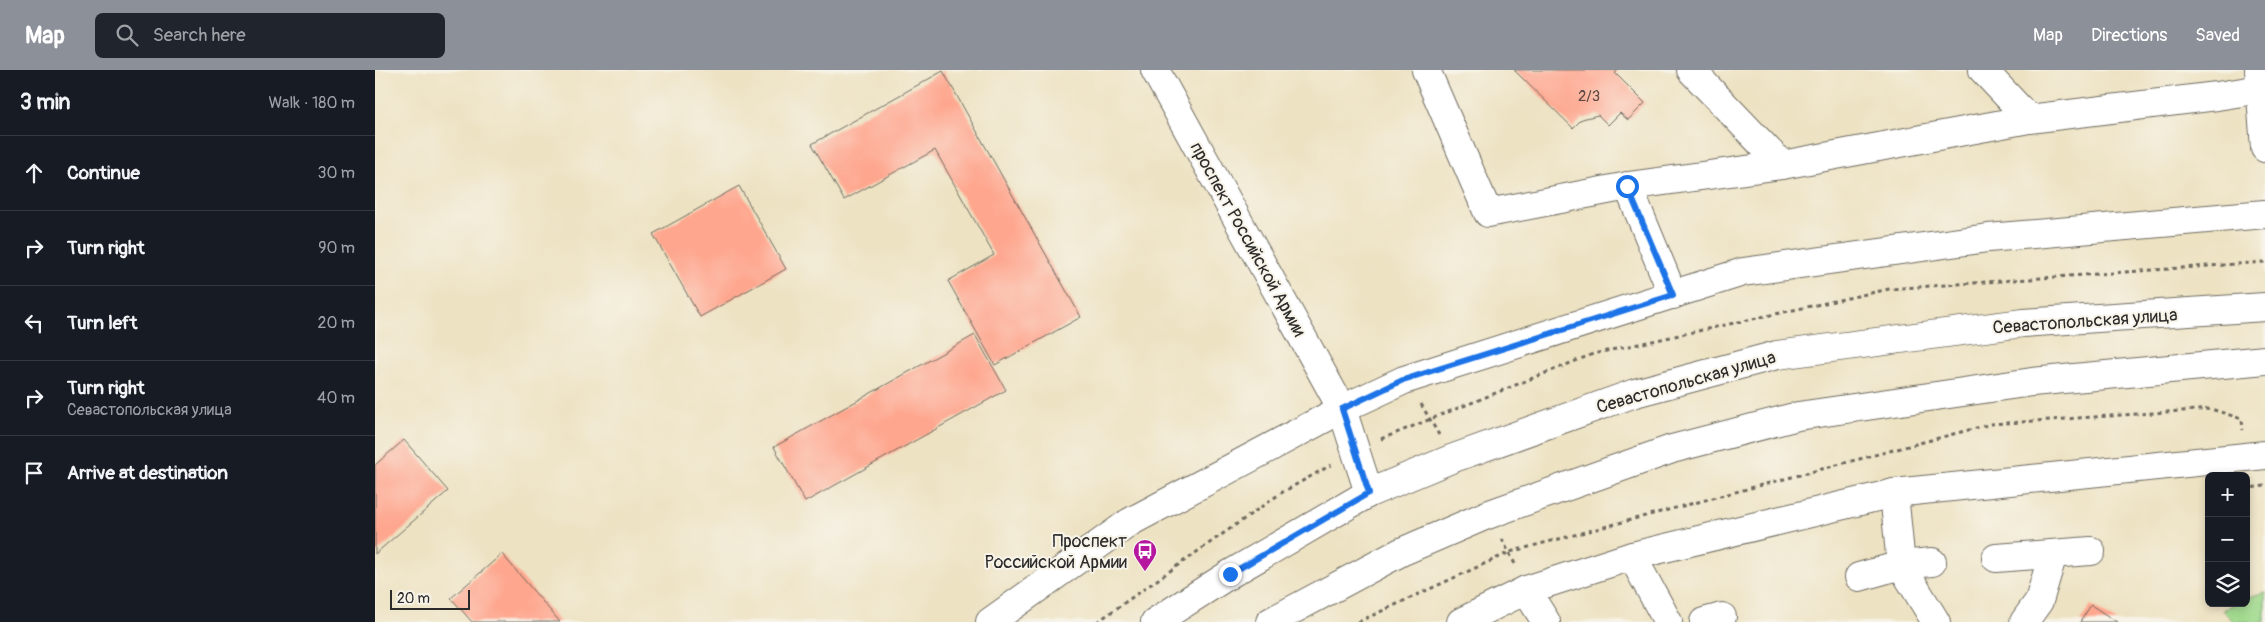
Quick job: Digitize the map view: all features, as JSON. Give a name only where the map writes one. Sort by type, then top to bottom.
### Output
[{"type":"main road","name":"проспект Российской Армии","points":[[1155,70],[1342,409],[1369,493]]},
{"type":"main road","points":[[1427,70],[1488,213],[1627,186],[1782,165],[2029,119],[2217,96],[2260,79],[2265,148]]},
{"type":"main road","points":[[1691,70],[1782,165]]},
{"type":"main road","points":[[1983,70],[2029,119]]},
{"type":"main road","points":[[1627,186],[1673,295]]},
{"type":"main road","points":[[990,622],[1130,522],[1342,409],[1403,380],[1743,272],[1988,238],[2265,214]]},
{"type":"main road","points":[[2076,322],[2136,305],[2265,288]]},
{"type":"main road","name":"Севастопольская улица","points":[[1155,622],[1230,574],[1369,493],[1451,459],[1635,393],[1777,354],[2023,323],[2076,322],[2265,307]]},
{"type":"main road","points":[[1270,622],[1401,552],[1487,515],[1672,449],[1808,415],[2032,382],[2265,360]]},
{"type":"main road","points":[[1461,622],[1526,590],[1632,556],[1894,493],[2265,455]]},
{"type":"main road","points":[[1894,493],[1901,565],[1936,622]]},
{"type":"main road","points":[[1997,558],[2091,551]]},
{"type":"main road","points":[[2024,622],[2039,601],[2053,554]]},
{"type":"main road","points":[[1632,556],[1669,622]]},
{"type":"main road","points":[[1859,577],[1901,565],[1932,562]]},
{"type":"main road","points":[[1526,590],[1546,622]]},
{"type":"green space","points":[[2265,592],[2265,622],[2234,622],[2223,610],[2229,607],[2250,607],[2250,597]]},
{"type":"building","points":[[1514,70],[1618,70],[1615,73],[1645,103],[1628,120],[1620,113],[1608,125],[1598,115],[1582,119],[1573,128]]},
{"type":"building","points":[[943,71],[1081,317],[995,365],[948,281],[994,255],[935,150],[844,200],[812,144]]},
{"type":"building","points":[[739,186],[786,269],[700,317],[653,234]]},
{"type":"building","points":[[975,335],[1006,390],[805,502],[774,447]]},
{"type":"building","points":[[404,440],[448,491],[375,554],[375,465]]},
{"type":"building","points":[[502,554],[560,622],[472,622],[451,598]]},
{"type":"building","points":[[2091,605],[2117,622],[2080,622]]},
{"type":"place","name":"Проспект Российской Армии","points":[[1145,572]]},
{"type":"route","points":[[1230,574],[1369,493],[1342,409],[1403,380],[1673,295],[1627,186]]}]
